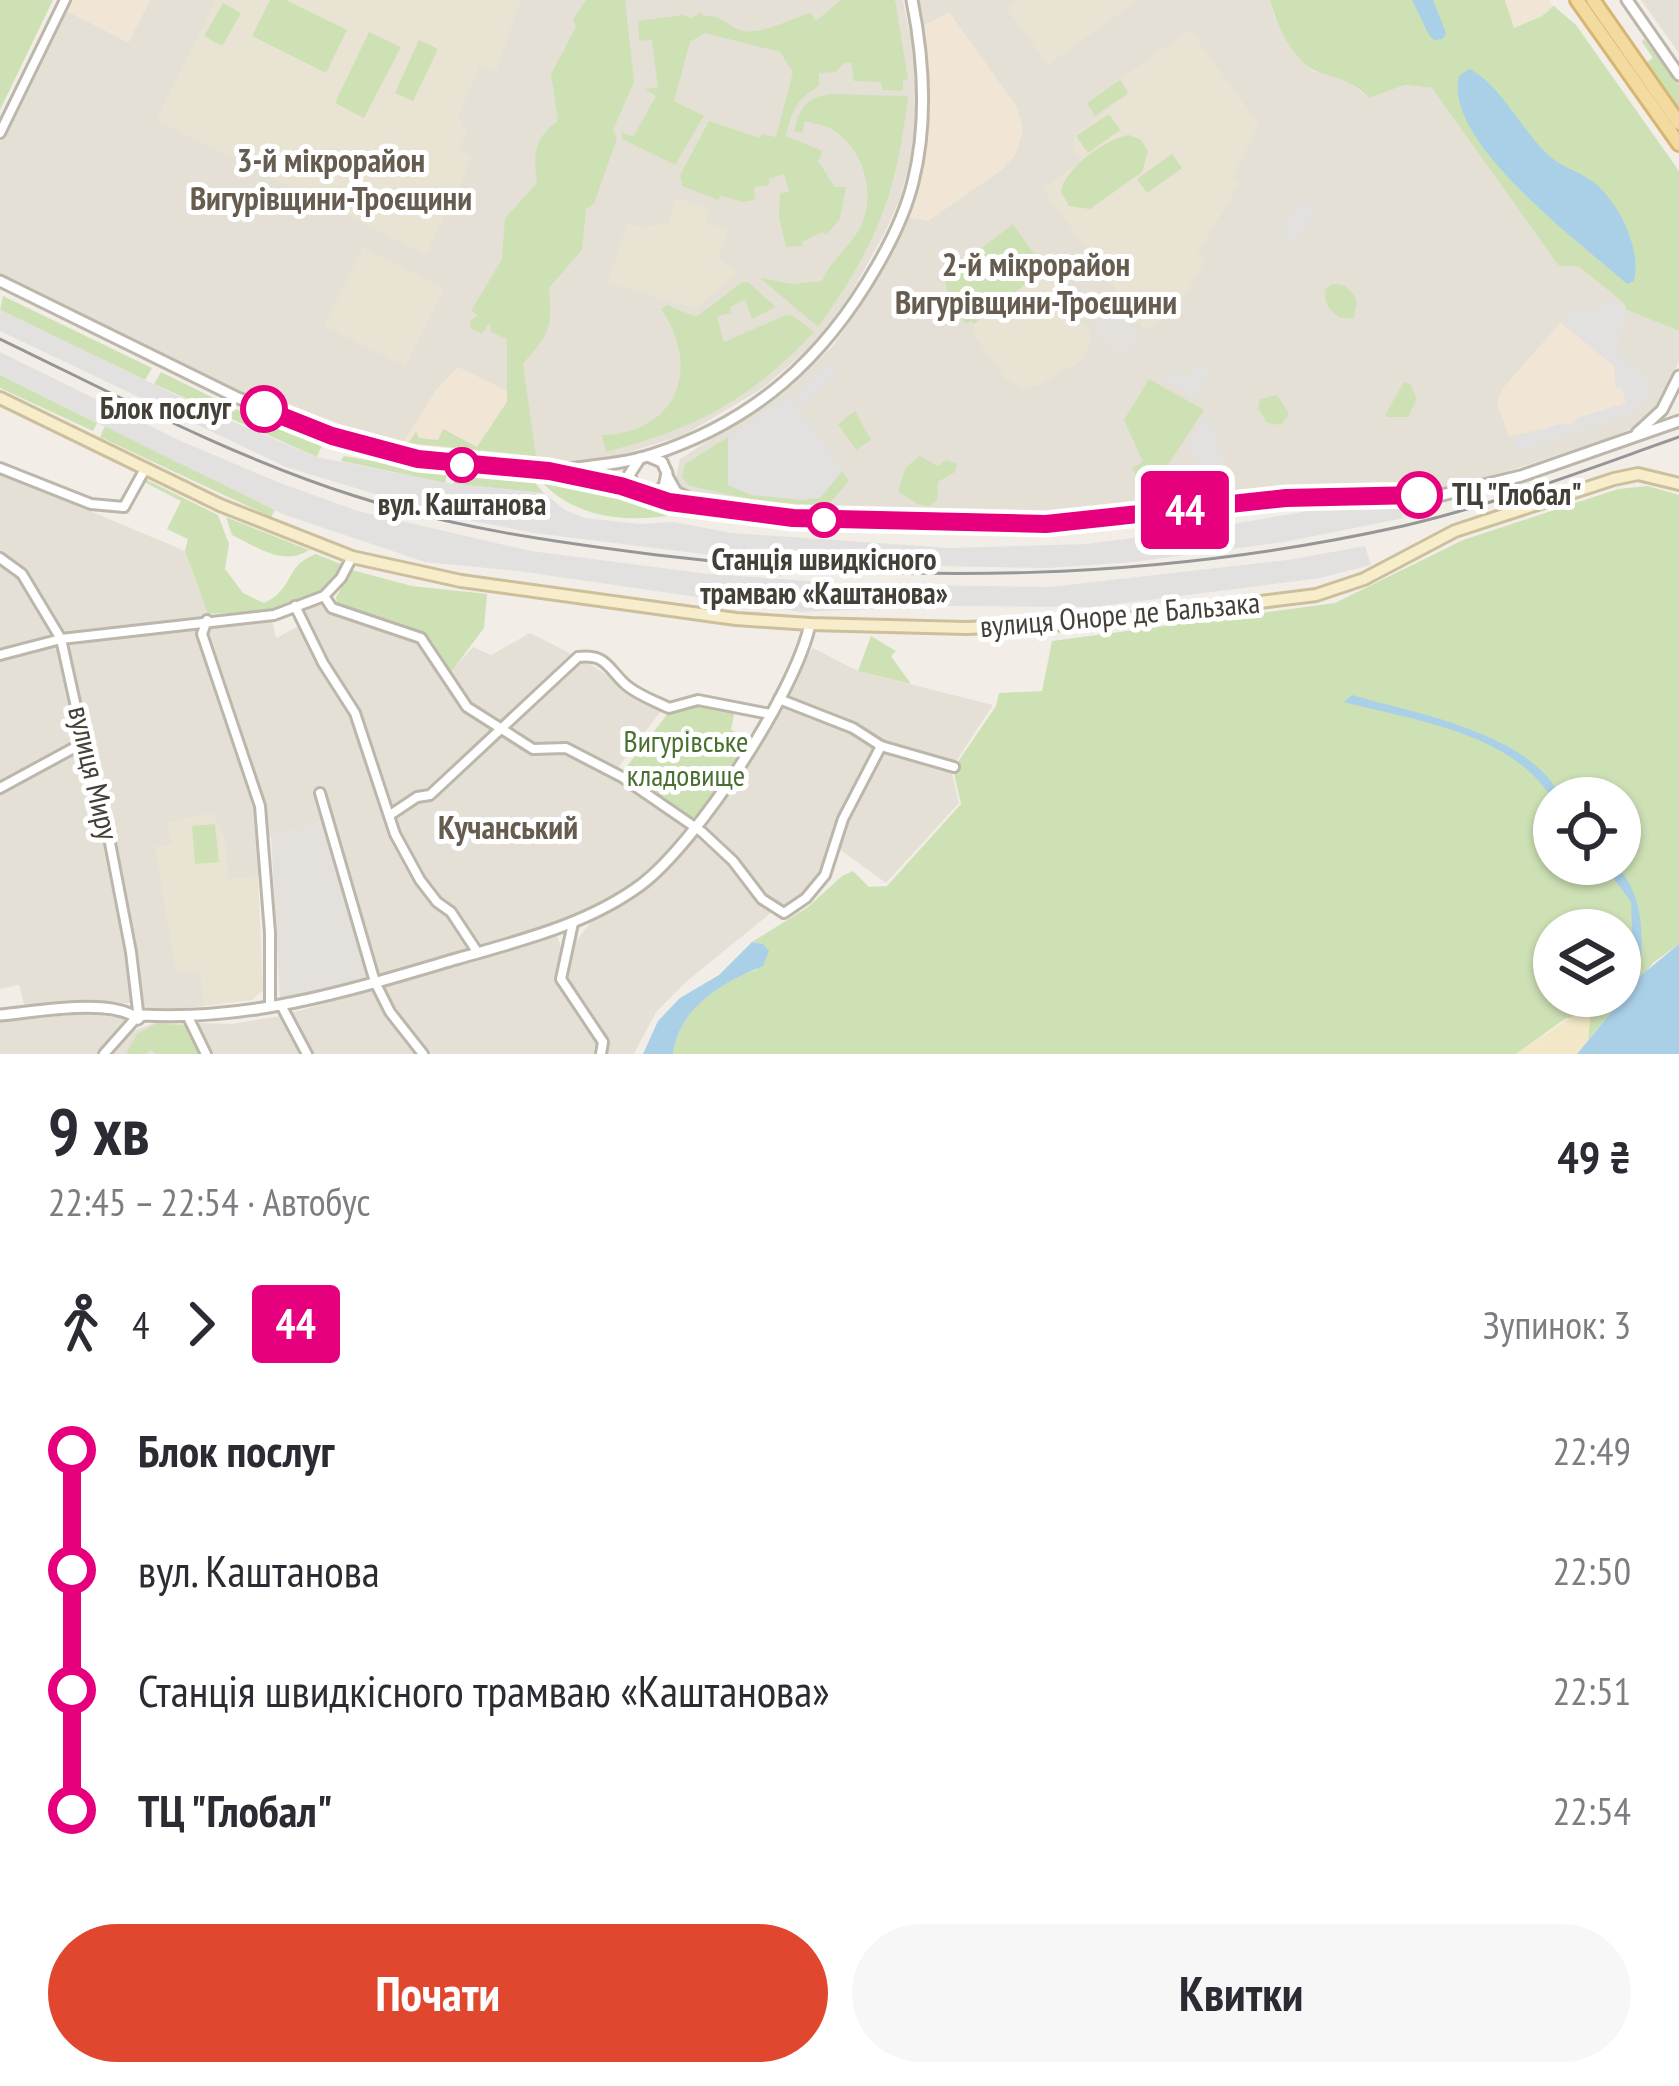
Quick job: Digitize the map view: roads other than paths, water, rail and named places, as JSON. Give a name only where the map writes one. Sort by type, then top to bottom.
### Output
[{"type":"main road","points":[[1577,0],[1679,144]]},
{"type":"main road","points":[[1593,0],[1679,123]]},
{"type":"main road","name":"вулиця Оноре де Бальзака","points":[[0,398],[220,505],[352,557],[461,581],[810,625],[966,628],[1094,623],[1316,595],[1364,579],[1455,532],[1614,479],[1638,474],[1679,484]]},
{"type":"street","points":[[0,133],[65,0]]},
{"type":"street","points":[[549,471],[644,457],[685,443],[770,393],[806,365],[842,323],[883,255],[907,203],[919,149],[922,62],[912,0]]},
{"type":"street","points":[[1627,0],[1679,75]]},
{"type":"street","points":[[0,281],[238,398],[332,436],[418,459],[549,471],[713,509],[793,518],[1011,525],[1286,498],[1442,495],[1521,476],[1679,421]]},
{"type":"street","points":[[1628,441],[1662,410],[1679,376]]},
{"type":"street","points":[[646,494],[664,487],[666,473],[685,443]]},
{"type":"street","points":[[644,457],[659,460],[682,496],[713,509]]},
{"type":"street","points":[[644,457],[629,475],[646,494]]},
{"type":"street","points":[[0,468],[102,507],[124,507],[145,469]]},
{"type":"street","points":[[0,655],[62,639],[274,614],[324,596],[352,557]]},
{"type":"street","name":"вулиця Миру","points":[[0,558],[22,574],[62,639],[84,743],[101,796],[131,952],[137,1014]]},
{"type":"street","points":[[324,596],[332,608],[422,638],[464,703],[537,751],[572,750],[622,777],[695,827],[729,856],[771,908],[784,913],[806,898],[825,875],[843,819],[881,746]]},
{"type":"street","points":[[295,606],[355,713],[394,834],[420,880],[451,912],[478,953]]},
{"type":"street","points":[[207,620],[202,634],[262,821],[275,1006],[308,1054]]},
{"type":"street","points":[[0,1015],[97,1008],[187,1015],[302,1004],[573,922],[639,887],[695,827],[779,699],[810,625]]},
{"type":"street","points":[[390,815],[417,797],[430,795],[578,657],[595,655],[605,660],[628,687],[669,708],[698,700],[770,714]]},
{"type":"street","points":[[779,699],[853,728],[881,746],[954,766]]},
{"type":"street","points":[[0,788],[84,743]]},
{"type":"street","points":[[320,793],[375,982],[390,1012],[423,1054]]},
{"type":"street","points":[[573,922],[561,980],[603,1042],[601,1054]]},
{"type":"street","points":[[105,1054],[137,1014]]},
{"type":"street","points":[[187,1015],[206,1054]]},
{"type":"water","points":[[1412,0],[1433,0],[1446,33],[1443,39],[1429,35]]},
{"type":"water","points":[[1469,69],[1489,84],[1550,157],[1592,181],[1611,201],[1631,241],[1634,281],[1627,284],[1579,244],[1493,160],[1459,102],[1459,76]]},
{"type":"water","points":[[1352,695],[1469,729],[1525,757],[1547,777],[1535,777],[1489,745],[1461,733],[1344,702]]},
{"type":"water","points":[[1618,885],[1630,885],[1638,909],[1631,909]]},
{"type":"water","points":[[752,942],[769,951],[763,966],[705,998],[684,1023],[673,1054],[643,1054],[658,1021],[680,998],[719,975]]},
{"type":"water","points":[[1679,944],[1679,1054],[1577,1054],[1608,1017],[1641,1017],[1641,975]]},
{"type":"tram line","points":[[0,339],[219,444],[392,507],[581,545],[845,571],[938,574],[1124,567],[1310,544],[1473,507],[1679,437]]},
{"type":"place","name":"Блок послуг","points":[[264,409]]},
{"type":"place","name":"вул. Каштанова","points":[[462,465]]},
{"type":"place","name":"ТЦ \"Глобал\"","points":[[1419,495]]},
{"type":"place","name":"Станція швидкісного трамваю «Каштанова»","points":[[824,520]]},
{"type":"district","name":"3-й мікрорайон Вигурівщини-Троєщини","points":[[331,179]]},
{"type":"district","name":"2-й мікрорайон Вигурівщини-Троєщини","points":[[1036,283]]},
{"type":"district","name":"Кучанський","points":[[508,827]]},
{"type":"park label","name":"Вигурівське кладовище","points":[[686,760]]}]
